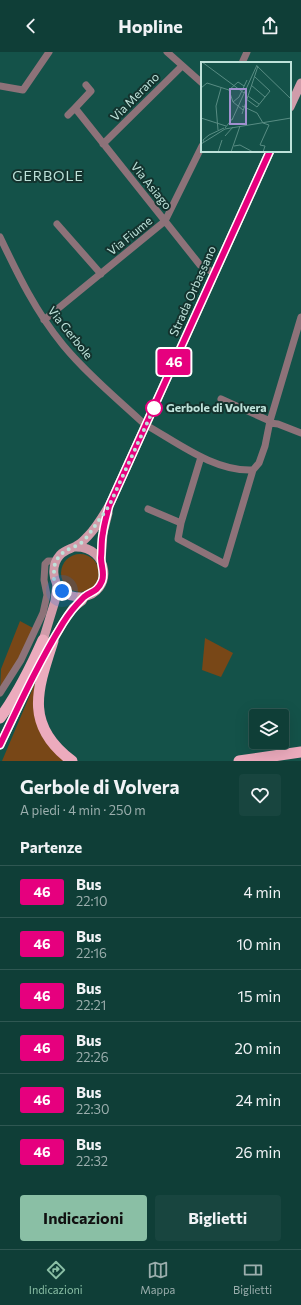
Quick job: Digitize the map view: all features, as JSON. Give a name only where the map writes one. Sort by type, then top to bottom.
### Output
[{"type":"highway","points":[[0,718],[48,640]]},
{"type":"highway","points":[[48,640],[39,691],[39,712],[50,740],[58,750],[72,761]]},
{"type":"highway","points":[[239,761],[301,752]]},
{"type":"main road","points":[[291,105],[301,83]]},
{"type":"main road","name":"Strada Orbassano","points":[[0,745],[48,640],[57,584],[53,573],[56,561],[60,555],[75,547],[91,533],[109,506],[270,152]]},
{"type":"main road","name":"Strada Orbassano","points":[[48,640],[63,623],[73,608],[82,601],[85,596],[98,589],[102,582],[104,575],[104,568],[101,561],[103,533],[109,506]]},
{"type":"main road","points":[[75,547],[87,548],[98,556],[101,561]]},
{"type":"main road","points":[[57,584],[62,591],[69,595],[77,597],[85,596]]},
{"type":"street","points":[[0,86],[23,90],[49,52]]},
{"type":"street","points":[[167,52],[201,82]]},
{"type":"street","points":[[242,62],[247,52]]},
{"type":"street","name":"Via Merano","points":[[103,144],[182,66]]},
{"type":"street","points":[[68,115],[91,91],[86,85]]},
{"type":"street","name":"Via Asiago","points":[[75,108],[200,265],[214,274]]},
{"type":"street","name":"Via Fiume","points":[[44,320],[165,221],[201,148]]},
{"type":"street","points":[[57,224],[101,274]]},
{"type":"street","name":"Via Gerbole","points":[[0,237],[21,281],[44,320],[63,346],[84,368],[146,425],[202,457],[222,466],[253,470]]},
{"type":"street","points":[[202,457],[181,523],[178,539],[225,564],[253,470],[259,463],[265,446],[270,422],[301,317]]},
{"type":"street","points":[[221,400],[270,422],[301,433]]},
{"type":"street","points":[[148,509],[181,523]]},
{"type":"street","points":[[0,693],[20,660],[43,613],[46,594],[44,580],[45,564],[48,561],[56,561]]},
{"type":"shaded area","points":[[76,554],[84,554],[94,559],[98,566],[98,580],[94,587],[84,592],[76,592],[66,587],[64,584],[61,577],[61,569],[66,559],[69,557]]},
{"type":"shaded area","points":[[20,621],[33,628],[17,662],[0,690],[1,669]]},
{"type":"shaded area","points":[[205,638],[233,653],[221,677],[202,670]]},
{"type":"shaded area","points":[[35,683],[35,708],[65,761],[2,761]]},
{"type":"bus line","name":"46","points":[[0,745],[35,671],[63,623],[73,608],[82,601],[85,596],[98,589],[102,582],[104,575],[104,568],[101,561],[103,533],[109,506],[270,152]]},
{"type":"place","name":"Gerbole di Volvera","points":[[154,408]]},
{"type":"district","name":"GERBOLE","points":[[48,176]]},
{"type":"route","points":[[62,591],[54,579],[53,573],[56,561],[60,555],[80,544],[91,533],[109,506],[154,408]]}]
